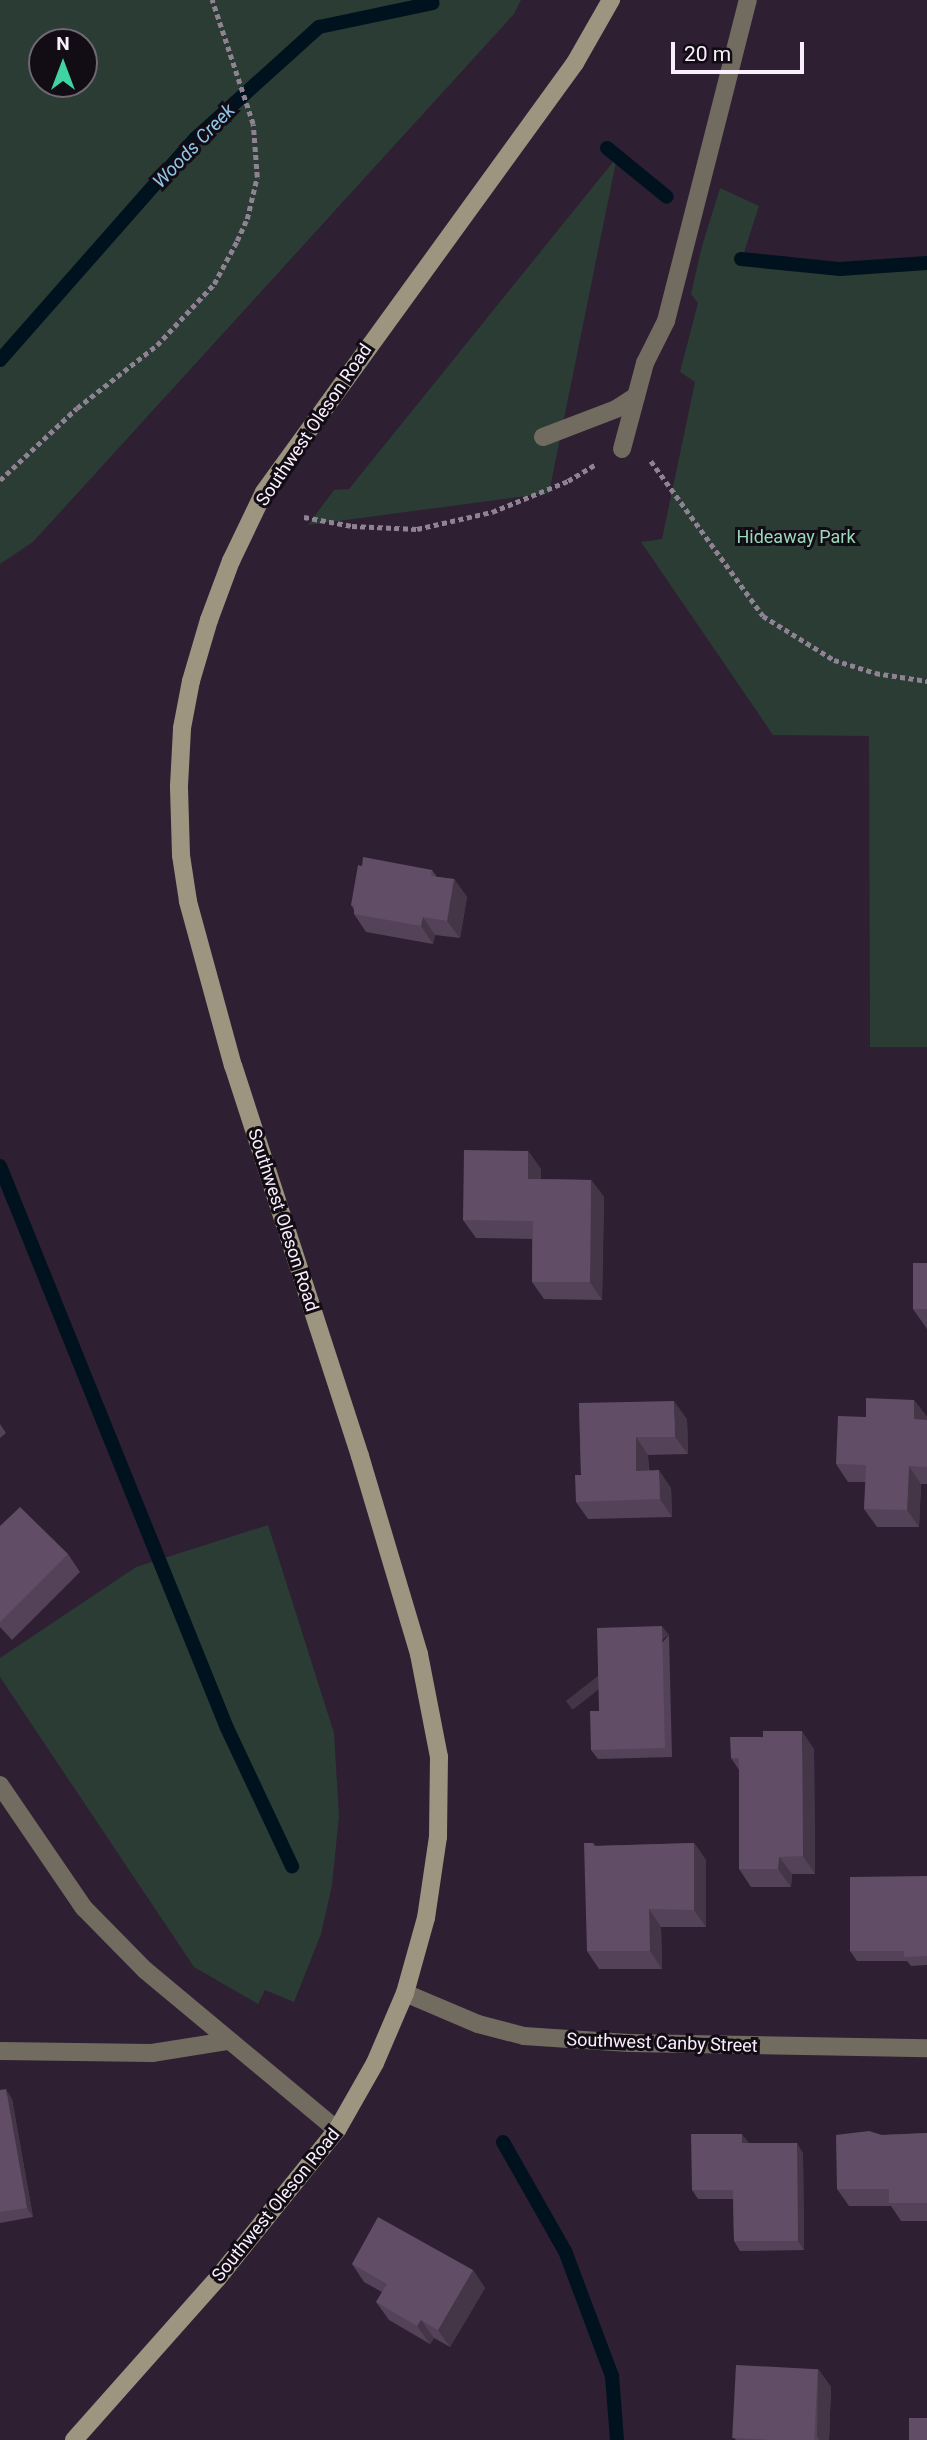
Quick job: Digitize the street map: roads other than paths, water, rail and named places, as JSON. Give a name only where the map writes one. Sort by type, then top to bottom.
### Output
[{"type":"main road","name":"Southwest Oleson Road","points":[[74,2440],[217,2279],[337,2130],[375,2063],[405,1993],[426,1918],[439,1837],[439,1757],[419,1654],[360,1456],[233,1066],[188,901],[181,855],[183,728],[191,681],[209,620],[231,561],[264,492],[575,63],[611,0]]},
{"type":"street","points":[[622,449],[645,363],[666,321],[748,0]]},
{"type":"street","points":[[543,437],[616,409],[636,396]]},
{"type":"street","points":[[0,1786],[84,1908],[145,1970],[337,2130]]},
{"type":"street","name":"Southwest Canby Street","points":[[405,1993],[478,2024],[537,2037],[655,2044],[927,2048]]},
{"type":"street","points":[[0,2051],[152,2053],[228,2041]]},
{"type":"waterway","name":"Woods Creek","points":[[0,360],[196,138],[319,27],[433,3]]},
{"type":"waterway","name":"Woods Creek","points":[[607,148],[667,197]]},
{"type":"waterway","name":"Woods Creek","points":[[741,259],[840,269],[927,263]]},
{"type":"waterway","points":[[0,1166],[227,1728],[292,1866]]},
{"type":"waterway","points":[[503,2142],[565,2251],[612,2376],[617,2440]]},
{"type":"park label","name":"Hideaway Park","points":[[796,537]]}]
